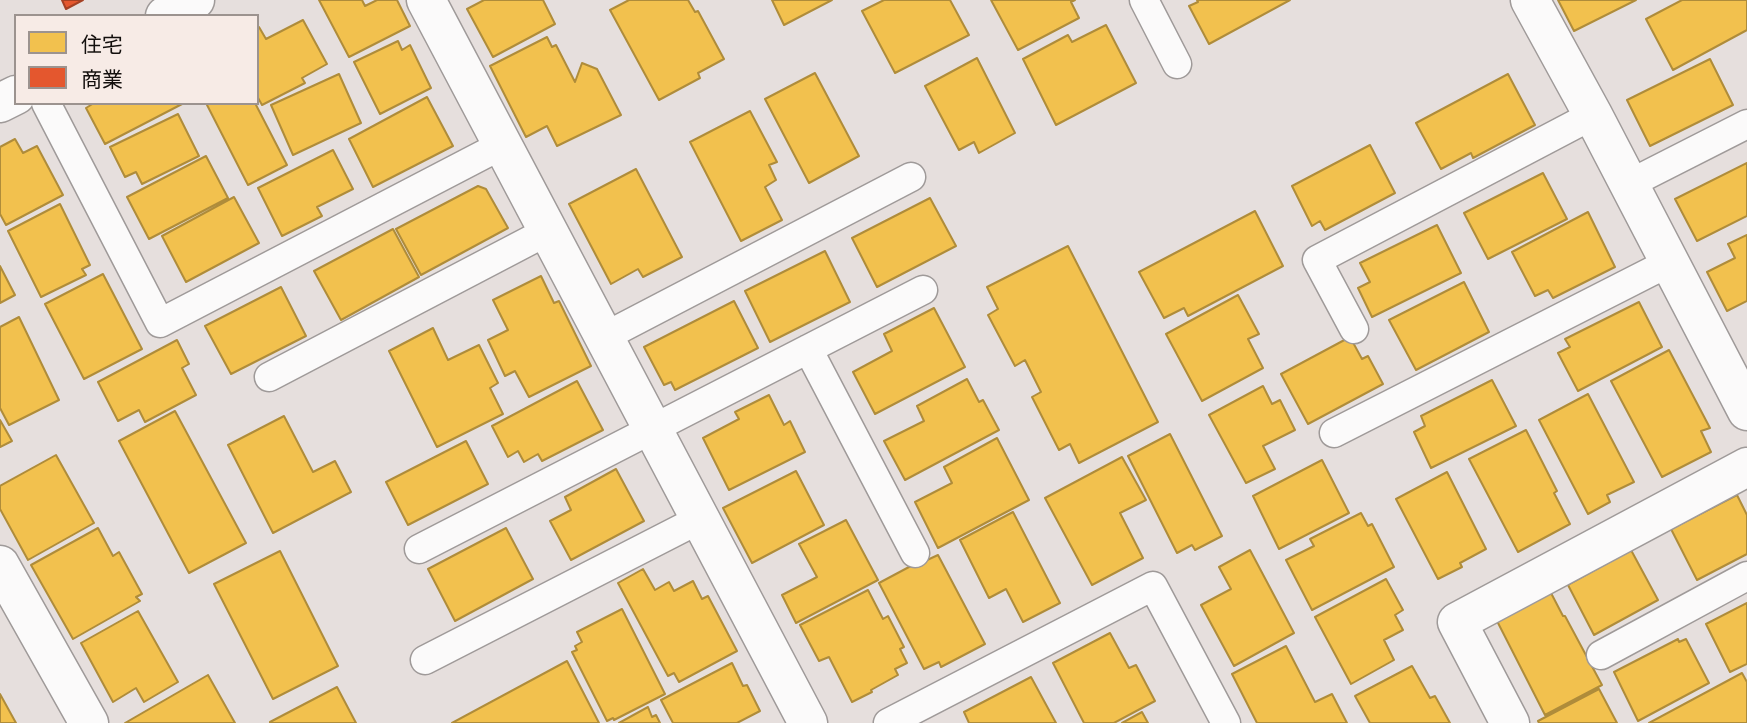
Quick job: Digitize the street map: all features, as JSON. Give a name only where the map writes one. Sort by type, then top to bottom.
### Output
[{"type":"street","points":[[169,14],[195,0]]},
{"type":"street","points":[[426,0],[700,519],[797,719]]},
{"type":"street","points":[[1530,0],[1747,411]]},
{"type":"street","points":[[1510,723],[1457,622],[1747,467]]},
{"type":"street","points":[[0,565],[89,723]]},
{"type":"lane","points":[[1144,0],[1177,64]]},
{"type":"lane","points":[[47,105],[160,323],[502,145]]},
{"type":"lane","points":[[1354,329],[1317,261],[1593,115]]},
{"type":"lane","points":[[1629,184],[1747,124]]},
{"type":"lane","points":[[604,337],[911,177]]},
{"type":"lane","points":[[269,377],[548,231]]},
{"type":"lane","points":[[1334,433],[1670,262]]},
{"type":"lane","points":[[419,550],[923,290]]},
{"type":"lane","points":[[808,349],[915,553]]},
{"type":"lane","points":[[425,660],[700,519]]},
{"type":"lane","points":[[1601,654],[1747,576]]},
{"type":"lane","points":[[888,723],[1153,586],[1226,723]]},
{"type":"building: 住宅","points":[[319,0],[362,0],[365,6],[377,0],[397,0],[410,26],[349,57]]},
{"type":"building: 住宅","points":[[484,0],[543,0],[555,24],[493,57],[467,9]]},
{"type":"building: 住宅","points":[[629,0],[688,0],[695,12],[698,11],[724,59],[698,73],[700,78],[659,100],[610,10]]},
{"type":"building: 住宅","points":[[772,0],[832,0],[784,25]]},
{"type":"building: 住宅","points":[[884,0],[950,0],[969,35],[895,73],[862,11]]},
{"type":"building: 住宅","points":[[991,0],[1075,0],[1071,2],[1079,18],[1018,50]]},
{"type":"building: 住宅","points":[[1197,0],[1290,0],[1209,44],[1189,6],[1198,2]]},
{"type":"building: 住宅","points":[[1558,0],[1636,0],[1574,31]]},
{"type":"building: 住宅","points":[[1682,0],[1747,0],[1747,30],[1673,70],[1646,19]]},
{"type":"building: 住宅","points":[[303,20],[327,64],[302,78],[305,83],[262,105],[259,100],[259,27],[266,39]]},
{"type":"building: 住宅","points":[[1106,25],[1136,83],[1056,125],[1023,59],[1068,35],[1072,42]]},
{"type":"building: 住宅","points":[[547,37],[552,47],[556,45],[575,82],[582,63],[597,69],[621,115],[557,146],[547,126],[526,137],[490,66]]},
{"type":"building: 住宅","points":[[398,41],[402,50],[410,45],[431,88],[380,114],[354,62]]},
{"type":"building: 住宅","points":[[977,58],[1015,133],[979,153],[974,142],[959,150],[925,86]]},
{"type":"building: 住宅","points":[[1710,59],[1733,105],[1650,146],[1627,100]]},
{"type":"building: 住宅","points":[[815,73],[859,156],[809,183],[765,99]]},
{"type":"building: 住宅","points":[[339,74],[361,123],[293,155],[271,105]]},
{"type":"building: 住宅","points":[[1508,74],[1535,125],[1473,158],[1471,153],[1441,169],[1416,123]]},
{"type":"building: 住宅","points":[[427,97],[453,146],[373,187],[349,139]]},
{"type":"building: 住宅","points":[[91,105],[180,105],[105,144],[86,108]]},
{"type":"building: 住宅","points":[[207,105],[256,105],[287,165],[248,185]]},
{"type":"building: 住宅","points":[[750,111],[777,162],[769,165],[776,180],[765,187],[782,220],[741,241],[690,142]]},
{"type":"building: 住宅","points":[[178,114],[199,156],[142,184],[136,172],[125,177],[110,147]]},
{"type":"building: 住宅","points":[[15,139],[23,153],[37,146],[63,195],[6,225],[0,214],[0,147]]},
{"type":"building: 住宅","points":[[1370,145],[1395,193],[1325,230],[1320,221],[1312,226],[1292,186]]},
{"type":"building: 住宅","points":[[333,150],[353,189],[317,207],[322,216],[282,236],[258,188]]},
{"type":"building: 住宅","points":[[206,156],[228,198],[149,239],[127,197]]},
{"type":"building: 住宅","points":[[1747,163],[1747,216],[1697,241],[1675,199]]},
{"type":"building: 住宅","points":[[636,169],[682,257],[643,277],[638,269],[611,284],[569,204]]},
{"type":"building: 住宅","points":[[1543,173],[1567,219],[1488,259],[1464,213]]},
{"type":"building: 住宅","points":[[478,186],[486,189],[508,228],[421,275],[396,229]]},
{"type":"building: 住宅","points":[[234,197],[259,243],[186,282],[162,236]]},
{"type":"building: 住宅","points":[[930,198],[956,246],[877,287],[852,238]]},
{"type":"building: 住宅","points":[[60,204],[90,265],[82,269],[86,275],[41,297],[8,231]]},
{"type":"building: 住宅","points":[[1255,211],[1283,266],[1188,316],[1184,308],[1164,318],[1139,272]]},
{"type":"building: 住宅","points":[[1588,212],[1615,267],[1553,298],[1548,290],[1535,296],[1512,252]]},
{"type":"building: 住宅","points":[[1437,225],[1461,273],[1372,317],[1358,288],[1370,282],[1360,263]]},
{"type":"building: 住宅","points":[[393,229],[419,277],[341,320],[314,271]]},
{"type":"building: 住宅","points":[[1747,235],[1747,301],[1727,311],[1707,272],[1735,258],[1728,244]]},
{"type":"building: 住宅","points":[[1068,246],[1158,422],[1079,463],[1070,444],[1059,450],[1032,397],[1041,392],[1025,360],[1015,366],[988,315],[998,309],[987,287]]},
{"type":"building: 住宅","points":[[825,251],[850,302],[770,342],[745,291]]},
{"type":"building: 住宅","points":[[0,266],[15,295],[0,303]]},
{"type":"building: 住宅","points":[[103,274],[142,349],[84,379],[45,304]]},
{"type":"building: 住宅","points":[[541,276],[554,303],[559,301],[591,366],[529,397],[515,371],[505,376],[488,340],[508,330],[493,300]]},
{"type":"building: 住宅","points":[[1464,282],[1489,332],[1416,370],[1389,320]]},
{"type":"building: 住宅","points":[[281,287],[306,336],[231,374],[205,326]]},
{"type":"building: 住宅","points":[[1238,295],[1259,334],[1248,339],[1263,368],[1202,401],[1166,334]]},
{"type":"building: 住宅","points":[[734,301],[758,348],[675,390],[671,382],[664,385],[644,347]]},
{"type":"building: 住宅","points":[[1639,302],[1662,347],[1578,391],[1558,353],[1570,347],[1565,339]]},
{"type":"building: 住宅","points":[[934,308],[965,367],[875,414],[853,372],[892,351],[884,334]]},
{"type":"building: 住宅","points":[[19,317],[59,400],[9,425],[0,408],[0,327]]},
{"type":"building: 住宅","points":[[433,328],[448,360],[479,345],[498,383],[490,388],[503,414],[437,447],[389,351]]},
{"type":"building: 住宅","points":[[1350,337],[1362,359],[1368,356],[1383,384],[1308,424],[1281,374]]},
{"type":"building: 住宅","points":[[177,340],[189,364],[182,368],[196,395],[145,422],[139,410],[118,421],[98,382]]},
{"type":"building: 住宅","points":[[1669,350],[1710,428],[1701,431],[1711,452],[1662,477],[1611,381]]},
{"type":"building: 住宅","points":[[967,379],[979,402],[983,400],[999,430],[905,480],[884,441],[924,421],[917,406]]},
{"type":"building: 住宅","points":[[1492,380],[1516,426],[1431,468],[1414,432],[1425,426],[1421,416]]},
{"type":"building: 住宅","points":[[577,381],[603,430],[542,461],[538,454],[524,462],[518,451],[508,457],[492,426]]},
{"type":"building: 住宅","points":[[1263,386],[1272,404],[1280,400],[1295,430],[1263,446],[1275,469],[1246,483],[1209,415]]},
{"type":"building: 住宅","points":[[1588,394],[1634,482],[1607,495],[1610,502],[1588,514],[1539,420]]},
{"type":"building: 住宅","points":[[769,395],[784,425],[790,421],[805,452],[729,490],[703,438],[739,419],[735,412]]},
{"type":"building: 住宅","points":[[175,411],[246,543],[189,573],[119,441]]},
{"type":"building: 住宅","points":[[284,416],[313,472],[335,461],[351,492],[273,533],[228,445]]},
{"type":"building: 住宅","points":[[0,420],[12,441],[0,447]]},
{"type":"building: 住宅","points":[[1526,430],[1557,491],[1554,493],[1570,524],[1518,552],[1469,459]]},
{"type":"building: 住宅","points":[[1170,434],[1222,536],[1195,550],[1192,545],[1177,553],[1128,456]]},
{"type":"building: 住宅","points":[[997,438],[1029,500],[938,548],[915,502],[952,483],[944,467]]},
{"type":"building: 住宅","points":[[466,441],[488,484],[408,525],[386,482]]},
{"type":"building: 住宅","points":[[56,455],[94,523],[28,560],[0,509],[0,486]]},
{"type":"building: 住宅","points":[[1122,457],[1146,500],[1120,513],[1143,558],[1092,585],[1045,498]]},
{"type":"building: 住宅","points":[[1322,460],[1349,513],[1279,549],[1253,496]]},
{"type":"building: 住宅","points":[[616,469],[644,521],[571,560],[550,521],[571,510],[565,497]]},
{"type":"building: 住宅","points":[[796,471],[824,525],[752,563],[723,508]]},
{"type":"building: 住宅","points":[[1447,472],[1486,549],[1460,563],[1462,567],[1438,579],[1396,499]]},
{"type":"building: 住宅","points":[[1737,495],[1747,515],[1747,554],[1697,580],[1671,529]]},
{"type":"building: 住宅","points":[[1013,512],[1060,603],[1023,622],[1006,589],[989,598],[960,540]]},
{"type":"building: 住宅","points":[[1361,513],[1368,526],[1372,524],[1394,567],[1312,610],[1286,560],[1314,546],[1310,539]]},
{"type":"building: 住宅","points":[[846,520],[878,580],[796,623],[782,595],[817,577],[799,544]]},
{"type":"building: 住宅","points":[[98,528],[113,556],[119,552],[142,594],[136,597],[140,601],[73,639],[31,565]]},
{"type":"building: 住宅","points":[[506,528],[533,579],[455,621],[428,569]]},
{"type":"building: 住宅","points":[[1250,550],[1294,633],[1234,666],[1201,605],[1231,589],[1219,567]]},
{"type":"building: 住宅","points":[[1631,550],[1658,600],[1594,635],[1568,585]]},
{"type":"building: 住宅","points":[[280,551],[338,666],[273,699],[214,584]]},
{"type":"building: 住宅","points":[[938,555],[985,644],[941,667],[939,662],[924,669],[879,583],[924,559],[925,561]]},
{"type":"building: 住宅","points":[[643,569],[655,590],[669,582],[674,591],[693,581],[702,599],[708,596],[737,651],[679,682],[674,673],[668,676],[618,583]]},
{"type":"building: 住宅","points":[[1386,579],[1403,610],[1395,615],[1403,630],[1384,640],[1394,660],[1351,684],[1315,617]]},
{"type":"building: 住宅","points":[[868,590],[883,619],[888,616],[904,647],[900,649],[907,663],[895,669],[898,675],[852,702],[829,657],[819,661],[800,625]]},
{"type":"building: 住宅","points":[[1551,593],[1602,685],[1545,715],[1497,621]]},
{"type":"building: 住宅","points":[[1747,603],[1747,664],[1730,672],[1706,624]]},
{"type":"building: 住宅","points":[[622,609],[665,694],[607,721],[572,652],[577,650],[575,646],[582,642],[577,632]]},
{"type":"building: 住宅","points":[[138,611],[178,682],[144,702],[136,688],[113,702],[81,643]]},
{"type":"building: 住宅","points":[[1110,633],[1129,668],[1136,665],[1155,701],[1114,723],[1084,723],[1053,663]]},
{"type":"building: 住宅","points":[[1678,639],[1679,642],[1686,639],[1709,683],[1638,721],[1614,672]]},
{"type":"building: 住宅","points":[[1286,646],[1315,702],[1332,694],[1347,723],[1257,723],[1232,674]]},
{"type":"building: 住宅","points":[[567,661],[599,723],[452,723]]},
{"type":"building: 住宅","points":[[732,663],[760,711],[737,723],[673,723],[661,700]]},
{"type":"building: 住宅","points":[[1412,666],[1430,698],[1435,696],[1450,723],[1370,723],[1355,696]]},
{"type":"building: 住宅","points":[[1742,673],[1747,682],[1747,723],[1649,723]]},
{"type":"building: 住宅","points":[[208,675],[235,723],[125,723]]},
{"type":"building: 住宅","points":[[1031,677],[1056,723],[969,723],[964,712]]},
{"type":"building: 住宅","points":[[337,687],[356,723],[270,723],[270,722]]},
{"type":"building: 住宅","points":[[1599,689],[1617,723],[1539,723],[1538,721]]},
{"type":"building: 住宅","points":[[0,694],[16,723],[0,723]]},
{"type":"building: 住宅","points":[[648,707],[652,717],[656,715],[660,723],[619,723]]},
{"type":"building: 住宅","points":[[1142,712],[1148,723],[1122,723]]},
{"type":"building: 商業","points":[[62,0],[83,0],[66,9]]}]
